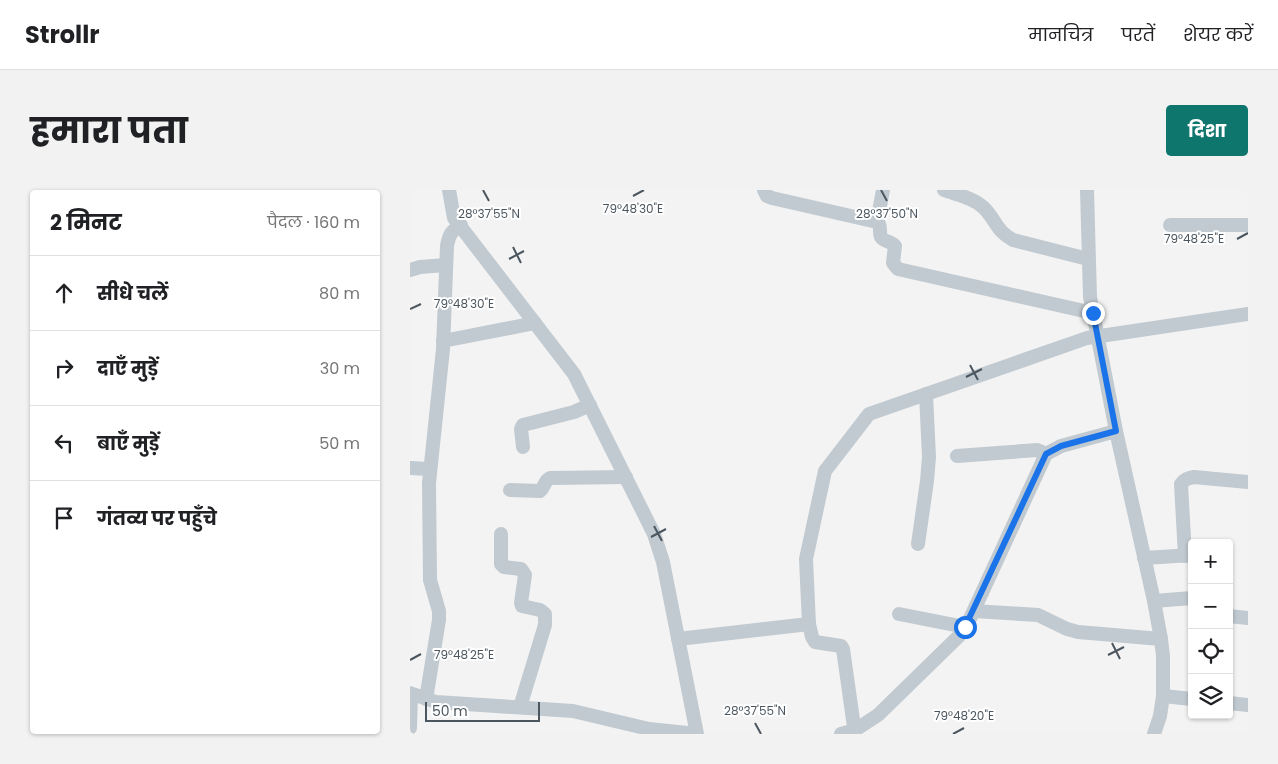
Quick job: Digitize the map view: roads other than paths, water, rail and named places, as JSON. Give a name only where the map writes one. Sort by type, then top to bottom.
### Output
[{"type":"street","points":[[410,728],[411,693],[436,702],[573,711],[650,731],[697,734],[663,562],[654,534],[574,374],[454,218],[449,190]]},
{"type":"street","points":[[764,190],[767,196],[772,198],[877,222],[881,228],[881,237],[885,241],[892,242],[895,246],[894,263],[898,269],[1093,313]]},
{"type":"street","points":[[877,222],[884,190]]},
{"type":"street","points":[[944,190],[976,201],[983,206],[1004,235],[1013,240],[1088,259]]},
{"type":"street","points":[[1087,190],[1090,297],[1116,431],[1161,640],[1163,696],[1160,716],[1154,734]]},
{"type":"street","points":[[426,699],[439,620],[439,611],[430,580],[429,469],[443,341],[449,235],[461,225]]},
{"type":"street","points":[[1170,225],[1248,225]]},
{"type":"street","points":[[410,270],[420,267],[446,265]]},
{"type":"street","points":[[855,732],[843,649],[841,646],[815,642],[812,637],[809,624],[806,560],[825,471],[869,414],[1086,338],[1247,312]]},
{"type":"street","points":[[443,341],[535,323]]},
{"type":"street","points":[[918,544],[929,457],[926,394]]},
{"type":"street","points":[[523,447],[522,426],[574,412],[590,405]]},
{"type":"street","points":[[841,734],[855,732],[891,704],[948,647],[965,627],[1046,454],[1061,446],[1116,431]]},
{"type":"street","points":[[957,456],[1037,450],[1046,454]]},
{"type":"street","points":[[410,468],[429,469]]},
{"type":"street","points":[[510,490],[540,491],[545,482],[550,478],[626,477]]},
{"type":"street","points":[[1144,558],[1188,556],[1181,484],[1184,480],[1194,477],[1248,482]]},
{"type":"street","points":[[501,534],[501,564],[504,567],[522,570],[525,575],[522,606],[540,610],[545,614],[545,625],[520,707]]},
{"type":"street","points":[[1154,601],[1188,598]]},
{"type":"street","points":[[974,611],[1038,615],[1067,629],[1078,632],[1161,640]]},
{"type":"street","points":[[899,614],[965,627]]},
{"type":"street","points":[[1233,616],[1248,618]]},
{"type":"street","points":[[678,639],[809,624]]},
{"type":"street","points":[[1163,696],[1188,699]]},
{"type":"street","points":[[1233,703],[1248,705]]}]
